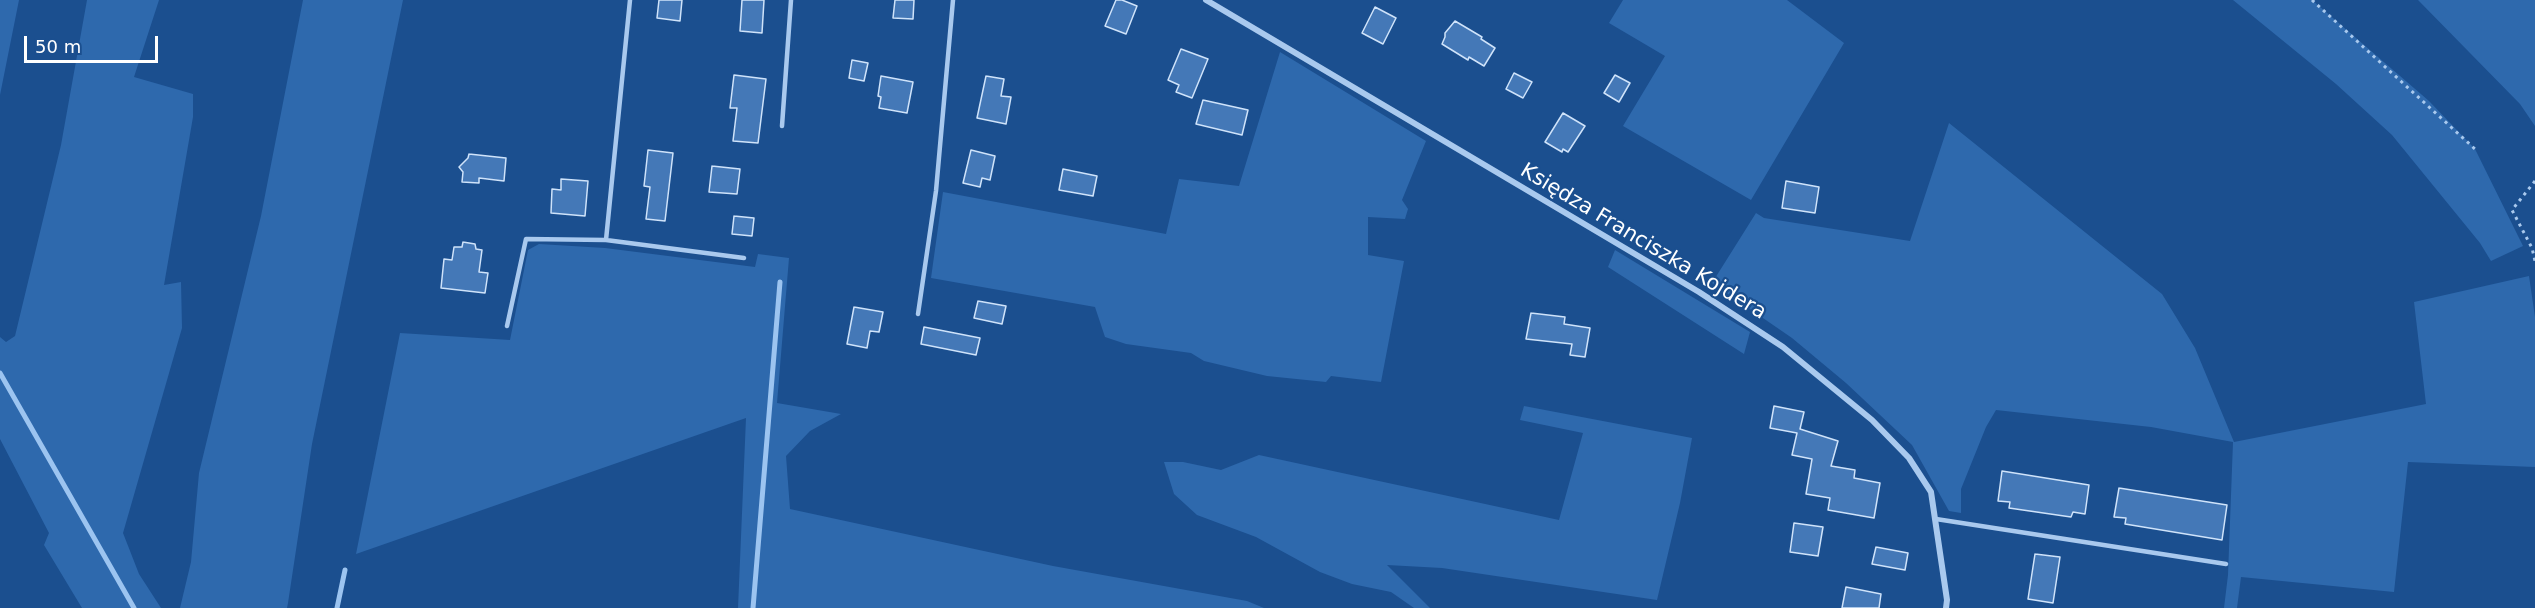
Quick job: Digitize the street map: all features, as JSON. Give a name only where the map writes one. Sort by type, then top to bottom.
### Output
[{"type":"street","name":"Księdza Franciszka Kojdera","points":[[1206,0],[1699,292],[1783,347],[1872,420],[1909,458],[1931,492],[1946,608]]},
{"type":"lane","points":[[606,240],[630,0]]},
{"type":"lane","points":[[782,126],[791,0]]},
{"type":"lane","points":[[918,314],[936,191],[953,0]]},
{"type":"lane","points":[[507,326],[526,239],[606,240],[744,258]]},
{"type":"lane","points":[[1936,519],[2226,564]]},
{"type":"path","points":[[2312,0],[2475,149]]},
{"type":"path","points":[[2535,181],[2512,210],[2532,248],[2535,261]]},
{"type":"shaded area","points":[[0,0],[19,0],[0,95]]},
{"type":"shaded area","points":[[87,0],[159,0],[134,77],[193,94],[193,117],[164,285],[181,282],[182,328],[123,533],[139,574],[161,608],[82,608],[44,545],[49,533],[0,439],[0,337],[6,342],[15,336],[61,145]]},
{"type":"shaded area","points":[[303,0],[403,0],[312,444],[287,608],[180,608],[191,562],[199,473],[261,216]]},
{"type":"shaded area","points":[[1623,0],[1787,0],[1844,43],[1751,200],[1623,126],[1665,56],[1609,23]]},
{"type":"shaded area","points":[[2233,0],[2312,0],[2429,101],[2475,149],[2523,246],[2491,261],[2480,243],[2392,135],[2336,84]]},
{"type":"shaded area","points":[[2418,0],[2535,0],[2535,126],[2520,104]]},
{"type":"shaded area","points":[[1280,52],[1426,141],[1402,200],[1408,209],[1405,219],[1368,217],[1368,255],[1404,261],[1381,382],[1331,376],[1326,382],[1267,376],[1204,361],[1191,353],[1126,344],[1105,337],[1095,307],[931,278],[943,192],[1166,234],[1179,179],[1239,186]]},
{"type":"shaded area","points":[[1949,123],[2162,294],[2195,348],[2234,442],[2426,404],[2414,302],[2529,276],[2535,317],[2535,467],[2408,462],[2394,592],[2241,577],[2237,608],[2224,608],[2228,575],[2233,442],[2151,427],[1996,410],[1986,427],[1961,489],[1961,513],[1949,511],[1912,445],[1846,383],[1792,338],[1712,283],[1756,213],[1764,218],[1910,241]]},
{"type":"shaded area","points":[[539,244],[605,248],[755,267],[758,254],[789,258],[777,403],[841,414],[810,431],[786,456],[790,509],[1053,566],[1247,601],[1264,608],[738,608],[746,418],[356,554],[400,333],[510,340],[528,250]]},
{"type":"shaded area","points":[[1615,250],[1750,332],[1744,354],[1608,267]]},
{"type":"shaded area","points":[[1524,406],[1692,438],[1680,503],[1657,600],[1442,568],[1387,565],[1430,608],[1414,608],[1391,592],[1352,584],[1320,572],[1256,537],[1197,515],[1174,494],[1164,462],[1183,462],[1221,470],[1259,455],[1559,520],[1583,433],[1520,420]]},
{"type":"building","points":[[659,0],[682,0],[680,21],[657,18]]},
{"type":"building","points":[[742,0],[764,0],[762,33],[740,31]]},
{"type":"building","points":[[895,0],[914,0],[913,19],[893,18]]},
{"type":"building","points":[[1116,0],[1137,6],[1126,34],[1105,26]]},
{"type":"building","points":[[1375,7],[1396,18],[1383,44],[1362,33]]},
{"type":"building","points":[[1455,21],[1482,37],[1481,39],[1495,48],[1484,66],[1469,57],[1468,60],[1442,44],[1445,33]]},
{"type":"building","points":[[1181,49],[1208,59],[1192,98],[1176,92],[1179,85],[1168,80]]},
{"type":"building","points":[[852,60],[868,63],[864,81],[849,78]]},
{"type":"building","points":[[1514,73],[1532,82],[1523,98],[1506,89]]},
{"type":"building","points":[[734,75],[766,79],[758,143],[733,141],[737,108],[730,108]]},
{"type":"building","points":[[1615,75],[1630,83],[1619,102],[1604,93]]},
{"type":"building","points":[[881,76],[913,82],[907,113],[879,108]]},
{"type":"building","points":[[986,76],[1004,79],[1001,96],[1011,97],[1006,124],[977,118]]},
{"type":"building","points":[[1203,100],[1248,110],[1242,135],[1196,124]]},
{"type":"building","points":[[1563,113],[1585,126],[1568,152],[1563,149],[1562,152],[1545,142]]},
{"type":"building","points":[[648,150],[673,153],[665,221],[646,219],[650,187],[644,186]]},
{"type":"building","points":[[971,150],[995,156],[990,180],[982,178],[980,187],[963,183]]},
{"type":"building","points":[[469,154],[506,158],[504,181],[479,178],[479,183],[462,182],[463,172],[459,167]]},
{"type":"building","points":[[712,166],[740,169],[737,194],[709,192]]},
{"type":"building","points":[[1063,169],[1097,176],[1093,196],[1059,190]]},
{"type":"building","points":[[561,179],[588,181],[585,216],[551,213],[552,189],[561,190]]},
{"type":"building","points":[[1786,181],[1819,187],[1815,213],[1782,208]]},
{"type":"building","points":[[734,216],[754,218],[752,236],[732,234]]},
{"type":"building","points":[[463,242],[475,244],[476,249],[482,250],[479,272],[488,273],[485,293],[441,288],[444,259],[452,260],[454,247],[462,247]]},
{"type":"building","points":[[978,301],[1006,306],[1002,324],[974,318]]},
{"type":"building","points":[[854,307],[883,312],[879,332],[870,331],[867,348],[847,344]]},
{"type":"building","points":[[1531,313],[1565,317],[1564,324],[1590,328],[1585,357],[1570,355],[1572,344],[1526,339]]},
{"type":"building","points":[[924,327],[980,338],[976,355],[921,344]]},
{"type":"building","points":[[1774,406],[1804,412],[1800,429],[1838,441],[1831,466],[1855,470],[1854,478],[1880,483],[1874,518],[1828,510],[1830,498],[1806,494],[1812,459],[1792,455],[1797,433],[1770,428]]},
{"type":"building","points":[[2002,471],[2089,485],[2085,514],[2073,512],[2071,517],[2009,508],[2010,502],[1998,501]]},
{"type":"building","points":[[2119,488],[2227,505],[2222,540],[2125,524],[2126,518],[2114,517]]},
{"type":"building","points":[[1794,523],[1823,527],[1818,556],[1790,552]]},
{"type":"building","points":[[1876,547],[1908,553],[1905,570],[1872,564]]},
{"type":"building","points":[[2035,554],[2060,557],[2053,603],[2028,599]]},
{"type":"building","points":[[1846,587],[1881,594],[1879,608],[1842,608]]},
{"type":"waterway","points":[[753,608],[780,282]]},
{"type":"waterway","points":[[0,373],[134,608]]},
{"type":"waterway","points":[[337,608],[345,570]]}]
